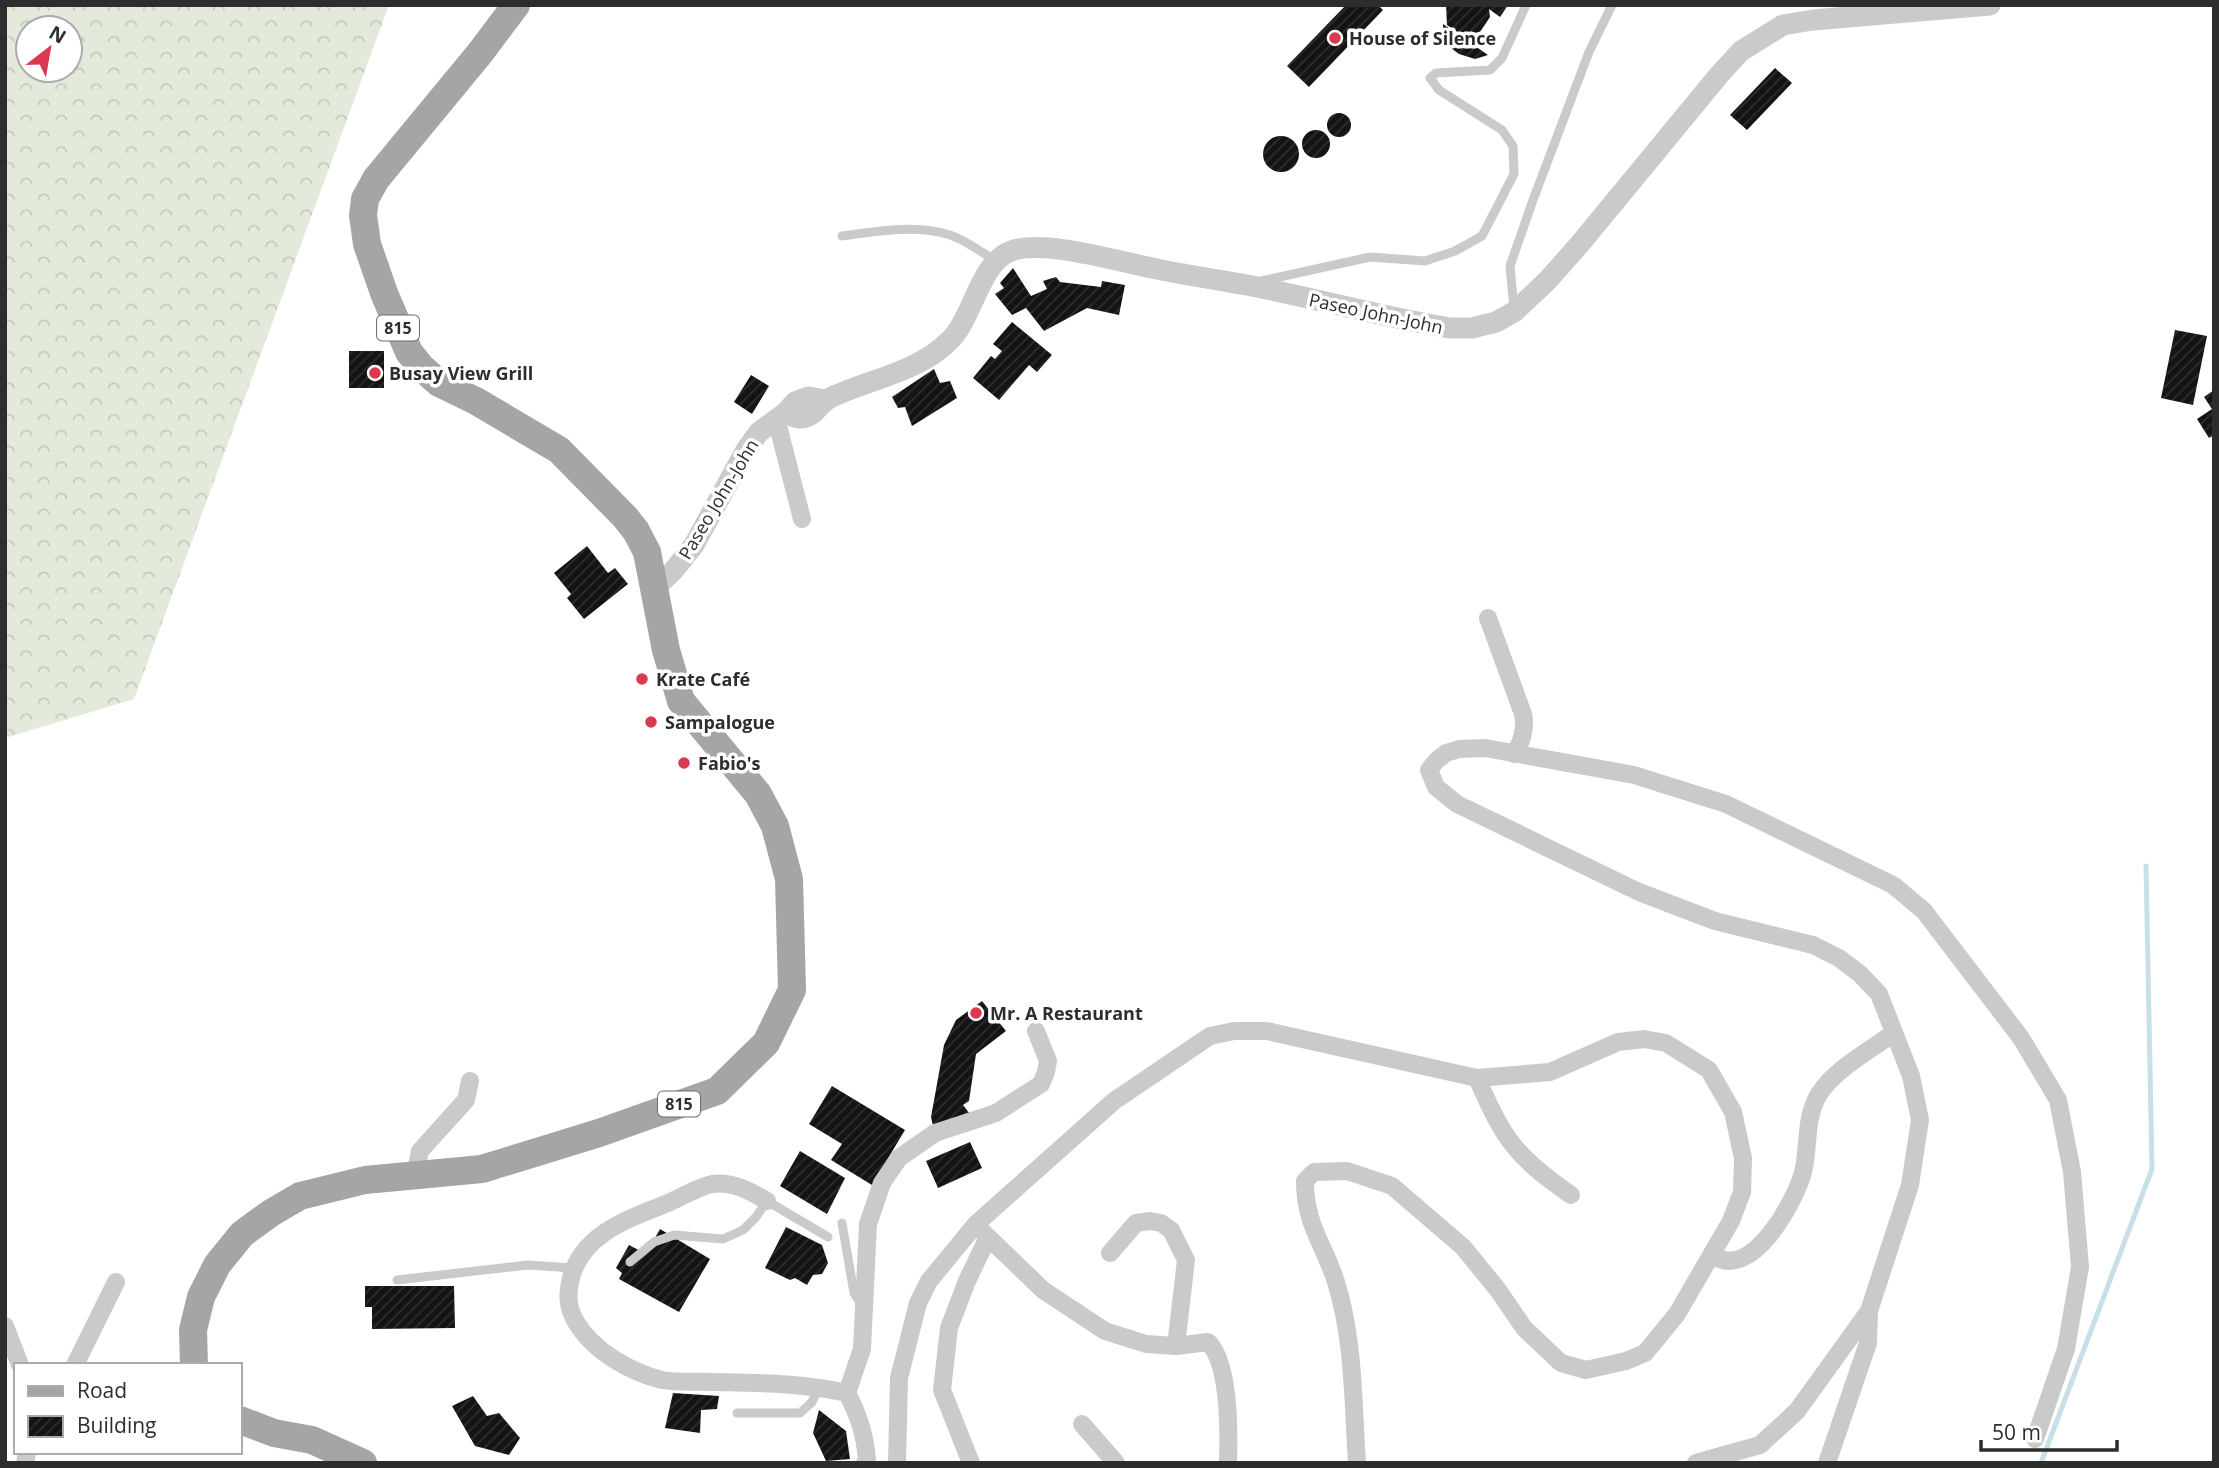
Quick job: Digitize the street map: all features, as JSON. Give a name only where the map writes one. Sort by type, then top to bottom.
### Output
[{"type":"main road","name":"815","points":[[194,1363],[193,1330],[201,1297],[217,1265],[242,1234],[271,1213],[300,1196],[365,1180],[482,1169],[599,1133],[716,1091],[766,1043],[792,990],[789,879],[775,826],[758,794],[681,701],[666,650],[647,552],[636,531],[559,450],[476,401],[439,383],[421,367],[404,341],[367,244],[363,215],[365,199],[376,179],[516,5]]},
{"type":"main road","points":[[242,1421],[274,1433],[312,1440],[363,1463]]},
{"type":"street","name":"Paseo John-John","points":[[996,261],[1007,252],[1021,247],[1039,247],[1245,285],[1450,328],[1472,328],[1496,322],[1514,312],[1547,281],[1719,75],[1741,51],[1762,37],[1783,25],[1813,20],[1990,5]]},
{"type":"street","points":[[802,519],[781,416],[800,418],[815,414],[827,400],[917,363],[949,341],[965,318],[996,261]]},
{"type":"street","name":"Paseo John-John","points":[[654,589],[694,545],[753,440],[759,432],[781,416]]},
{"type":"street","points":[[1488,618],[1524,715],[1525,724],[1519,747],[1514,754]]},
{"type":"street","points":[[1827,1463],[1868,1343],[1869,1311],[1910,1185],[1920,1120],[1911,1076],[1879,994],[1860,974],[1839,958],[1813,945],[1715,921],[1639,892],[1457,804],[1436,787],[1429,770],[1446,753],[1459,749],[1485,748],[1634,775],[1726,804],[1893,884],[1924,911],[2021,1038],[2058,1100],[2072,1172],[2080,1267],[2066,1349],[2035,1439]]},
{"type":"street","points":[[847,1394],[862,1349],[868,1224],[882,1183],[899,1158],[935,1133],[996,1114],[1036,1089],[1044,1078],[1048,1064],[1036,1031]]},
{"type":"street","points":[[897,1463],[899,1378],[918,1303],[929,1281],[1114,1101],[1210,1036],[1234,1031],[1267,1031],[1477,1078],[1550,1072],[1618,1042],[1644,1039],[1666,1043],[1709,1070],[1733,1112],[1743,1157],[1742,1192],[1731,1221],[1677,1314],[1645,1353],[1626,1361],[1586,1370],[1561,1363],[1524,1328],[1463,1247],[1392,1186],[1347,1171],[1314,1172],[1305,1181],[1310,1223],[1336,1282],[1350,1356],[1357,1463]]},
{"type":"street","points":[[1712,1254],[1720,1261],[1732,1262],[1748,1255],[1773,1233],[1791,1201],[1804,1169],[1808,1123],[1813,1105],[1821,1091],[1861,1055],[1894,1033]]},
{"type":"street","points":[[1477,1078],[1498,1126],[1519,1154],[1536,1171],[1571,1195]]},
{"type":"street","points":[[421,1176],[418,1161],[420,1152],[466,1100],[470,1081]]},
{"type":"street","points":[[767,1201],[741,1188],[711,1184],[615,1225],[584,1248],[573,1268],[567,1297],[571,1313],[578,1326],[610,1357],[636,1371],[664,1380],[803,1384],[847,1394],[859,1414],[865,1436],[865,1463]]},
{"type":"street","points":[[1110,1253],[1136,1223],[1161,1223],[1171,1230],[1186,1260],[1176,1346]]},
{"type":"street","points":[[982,1231],[1044,1290],[1105,1331],[1146,1344],[1176,1346],[1208,1342],[1217,1356],[1229,1415],[1228,1463]]},
{"type":"street","points":[[971,1463],[942,1390],[949,1328],[982,1231]]},
{"type":"street","points":[[76,1363],[116,1282]]},
{"type":"street","points":[[1696,1463],[1760,1446],[1797,1410],[1869,1311]]},
{"type":"street","points":[[5,1326],[19,1363]]},
{"type":"street","points":[[1082,1424],[1116,1463]]},
{"type":"lane","points":[[1245,285],[1370,257],[1425,261],[1455,251],[1482,236],[1514,174],[1513,146],[1502,130],[1439,90],[1430,78],[1436,73],[1490,70],[1502,58],[1526,5]]},
{"type":"lane","points":[[1514,312],[1510,266],[1532,200],[1589,52],[1612,5]]},
{"type":"lane","points":[[842,236],[882,230],[922,230],[949,234],[996,261]]},
{"type":"lane","points":[[631,1262],[654,1242],[674,1234],[723,1240],[743,1230],[767,1201],[828,1237]]},
{"type":"lane","points":[[842,1223],[854,1293],[864,1308]]},
{"type":"lane","points":[[397,1280],[528,1265],[573,1268]]},
{"type":"lane","points":[[737,1413],[800,1413],[812,1402],[819,1387]]},
{"type":"green space","points":[[5,5],[389,5],[134,699],[5,738]]},
{"type":"building","name":"House of Silence","points":[[1346,5],[1378,5],[1383,10],[1309,87],[1287,66]]},
{"type":"building","points":[[1446,5],[1508,5],[1500,17],[1489,9],[1490,17],[1480,32],[1462,35],[1447,25]]},
{"type":"building","points":[[1443,24],[1488,55],[1475,59],[1459,54],[1447,45]]},
{"type":"building","points":[[1775,68],[1792,83],[1747,130],[1730,115]]},
{"type":"building","points":[[1339,113],[1348,116],[1351,125],[1348,134],[1339,137],[1330,134],[1327,125],[1330,116]]},
{"type":"building","points":[[1316,130],[1326,134],[1330,144],[1326,154],[1316,158],[1306,154],[1302,144],[1306,134]]},
{"type":"building","points":[[1281,136],[1294,141],[1299,154],[1294,167],[1281,172],[1268,167],[1263,154],[1268,141]]},
{"type":"building","points":[[1013,268],[1031,296],[1047,289],[1043,281],[1056,277],[1060,282],[1101,287],[1102,281],[1125,285],[1119,315],[1087,308],[1044,331],[1026,308],[1012,315],[995,294],[1004,288],[1000,283]]},
{"type":"building","points":[[1012,322],[1052,355],[1037,372],[1029,365],[999,400],[973,378],[991,356],[995,359],[1002,351],[993,344]]},
{"type":"building","points":[[2175,330],[2207,336],[2193,405],[2161,398]]},
{"type":"building","points":[[349,351],[384,351],[384,388],[349,388]]},
{"type":"building","points":[[934,369],[940,383],[950,381],[957,398],[912,426],[905,407],[898,408],[892,397]]},
{"type":"building","points":[[751,375],[769,386],[752,414],[734,402]]},
{"type":"building","points":[[2214,390],[2214,435],[2209,438],[2197,419],[2212,409],[2204,397]]},
{"type":"building","points":[[587,546],[608,573],[615,568],[628,584],[584,619],[567,598],[571,594],[554,573]]},
{"type":"building","points":[[982,1001],[1006,1031],[976,1054],[969,1101],[963,1105],[970,1114],[934,1130],[931,1117],[944,1045],[956,1020]]},
{"type":"building","points":[[832,1086],[905,1130],[872,1185],[831,1160],[842,1144],[809,1124]]},
{"type":"building","points":[[970,1142],[982,1168],[938,1188],[926,1161]]},
{"type":"building","points":[[800,1151],[845,1178],[827,1214],[780,1186]]},
{"type":"building","points":[[786,1227],[822,1245],[828,1263],[822,1274],[813,1275],[807,1285],[765,1268]]},
{"type":"building","points":[[660,1229],[710,1259],[679,1312],[619,1279],[622,1273],[616,1268],[629,1245],[646,1254]]},
{"type":"building","points":[[365,1286],[454,1286],[455,1328],[372,1329],[372,1307],[365,1307]]},
{"type":"building","points":[[673,1393],[719,1396],[717,1409],[701,1410],[700,1433],[665,1428]]},
{"type":"building","points":[[473,1396],[487,1416],[499,1413],[520,1438],[509,1455],[475,1446],[452,1406]]},
{"type":"building","points":[[819,1410],[846,1431],[850,1459],[826,1461],[813,1433]]},
{"type":"waterway","points":[[2041,1463],[2152,1169],[2146,866]]},
{"type":"place","name":"House of Silence","points":[[1335,38]]},
{"type":"place","name":"Busay View Grill","points":[[375,373]]},
{"type":"place","name":"Krate Café","points":[[642,679]]},
{"type":"place","name":"Sampalogue","points":[[651,722]]},
{"type":"place","name":"Fabio's","points":[[684,763]]},
{"type":"place","name":"Mr. A Restaurant","points":[[976,1013]]}]
